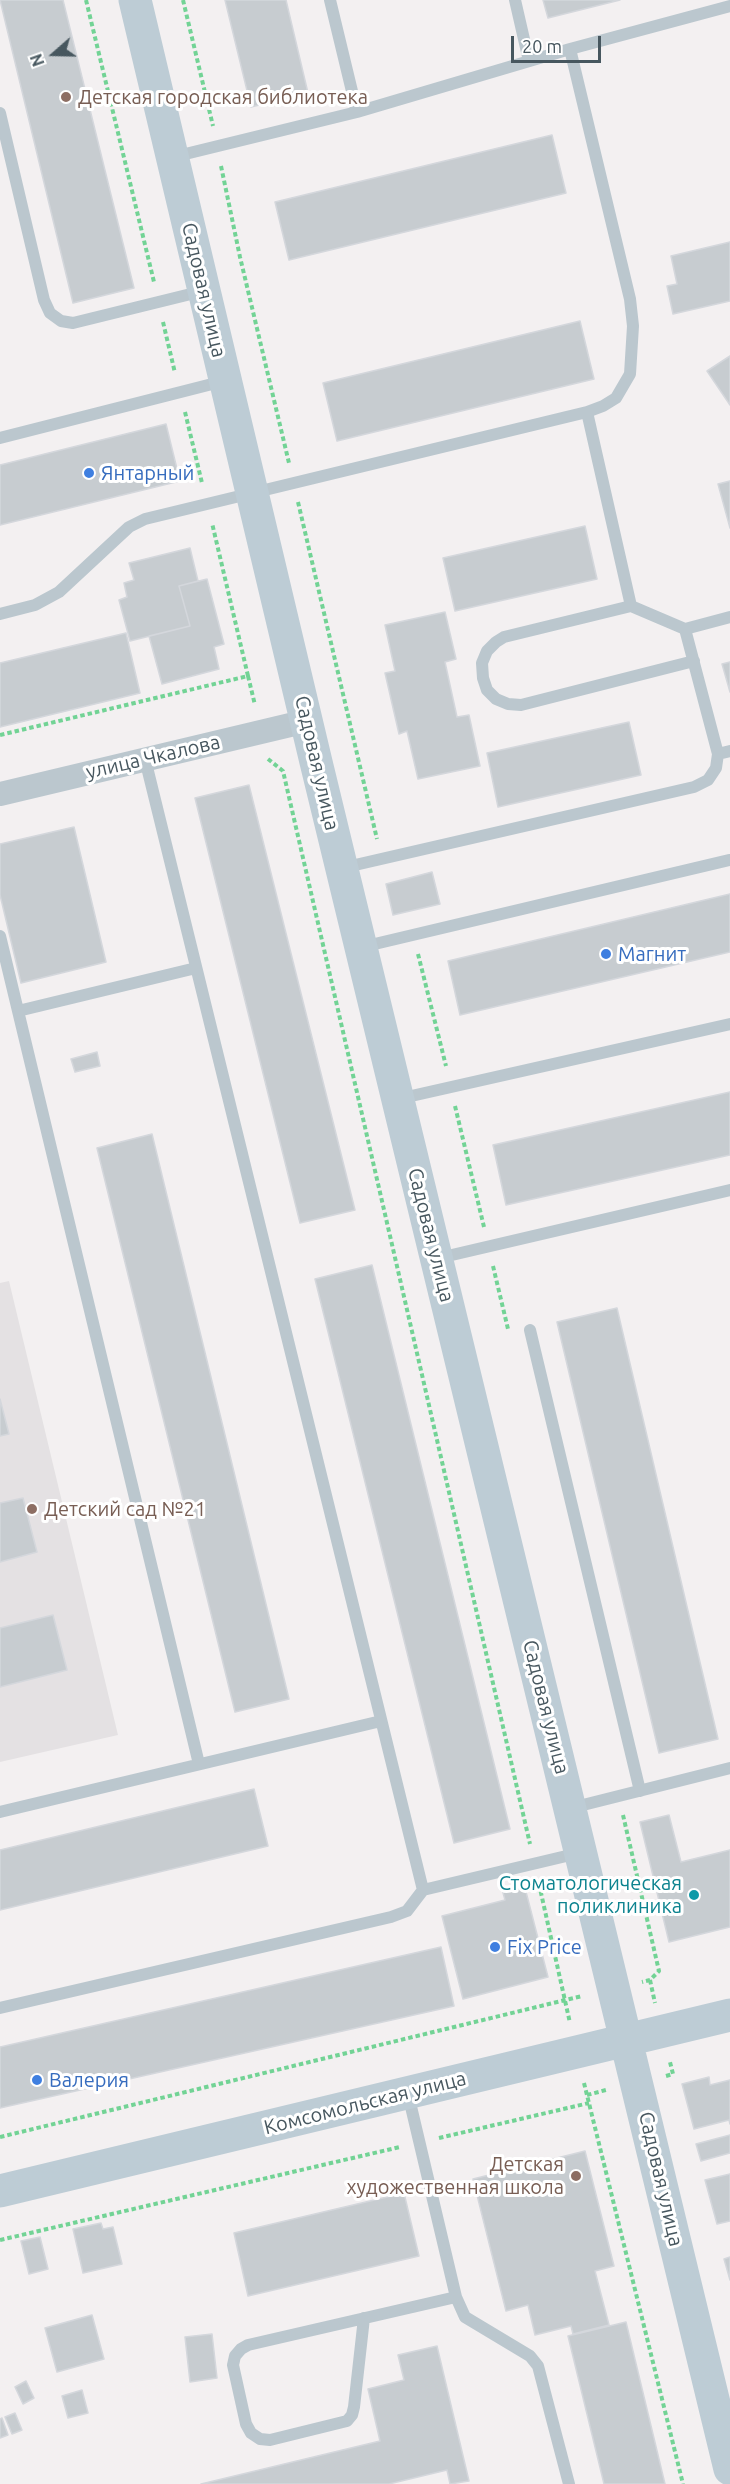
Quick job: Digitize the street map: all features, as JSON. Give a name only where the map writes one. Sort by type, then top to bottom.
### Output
[{"type":"street","name":"Садовая улица","points":[[135,0],[342,868],[730,2469]]},
{"type":"street","name":"улица Чкалова","points":[[0,794],[307,721]]},
{"type":"street","name":"Комсомольская улица","points":[[0,2191],[730,2015]]},
{"type":"lane","points":[[330,0],[357,112]]},
{"type":"lane","points":[[515,0],[530,60]]},
{"type":"lane","points":[[173,157],[357,112],[530,60],[730,6]]},
{"type":"lane","points":[[0,614],[35,605],[58,592],[129,527],[145,519],[293,481],[587,412],[616,398],[630,374],[633,326],[630,299],[570,49]]},
{"type":"lane","points":[[0,113],[44,300],[50,313],[60,321],[73,323],[204,291]]},
{"type":"lane","points":[[0,438],[226,381]]},
{"type":"lane","points":[[587,412],[631,606]]},
{"type":"lane","points":[[694,661],[521,705],[508,704],[496,699],[487,690],[482,663],[487,651],[504,637],[631,606],[686,629],[730,617]]},
{"type":"lane","points":[[342,868],[694,787],[708,780],[724,752],[694,661],[686,629]]},
{"type":"lane","points":[[145,759],[423,1890]]},
{"type":"lane","points":[[362,947],[729,860]]},
{"type":"lane","points":[[0,936],[199,1764]]},
{"type":"lane","points":[[18,1011],[196,968]]},
{"type":"lane","points":[[398,1099],[730,1024]]},
{"type":"lane","points":[[437,1259],[730,1190]]},
{"type":"lane","points":[[530,1330],[640,1791]]},
{"type":"lane","points":[[0,1812],[381,1721]]},
{"type":"lane","points":[[571,1808],[730,1768]]},
{"type":"lane","points":[[0,2008],[391,1917],[406,1911],[423,1890],[581,1852]]},
{"type":"lane","points":[[408,2093],[456,2297],[465,2317],[530,2356],[538,2366],[569,2484]]},
{"type":"lane","points":[[364,2318],[354,2407],[347,2421],[270,2440],[260,2439],[251,2433],[246,2424],[233,2365],[235,2356],[241,2349],[248,2345],[364,2318],[456,2297]]},
{"type":"path","points":[[0,735],[248,676],[86,0]]},
{"type":"path","points":[[183,0],[243,268],[377,835],[377,860]]},
{"type":"path","points":[[0,2137],[565,2001],[282,771]]},
{"type":"path","points":[[587,2095],[683,2484]]},
{"type":"path","points":[[0,2240],[589,2103]]},
{"type":"shaded area","name":"Детский сад №21","points":[[9,1281],[118,1735],[0,1762],[0,1283]]},
{"type":"building","points":[[0,0],[63,0],[134,288],[73,303]]},
{"type":"building","points":[[225,0],[286,0],[308,93],[251,107]]},
{"type":"building","points":[[543,0],[620,0],[548,18]]},
{"type":"building","points":[[552,135],[566,193],[289,260],[275,202]]},
{"type":"building","points":[[730,242],[730,301],[673,314],[667,286],[677,284],[671,256]]},
{"type":"building","points":[[580,321],[594,379],[337,441],[323,383]]},
{"type":"building","points":[[730,356],[730,405],[707,371]]},
{"type":"building","name":"Янтарный","points":[[166,424],[180,481],[0,525],[0,465]]},
{"type":"building","points":[[730,481],[730,528],[718,484]]},
{"type":"building","points":[[585,526],[597,579],[455,611],[443,558]]},
{"type":"building","points":[[190,548],[198,581],[179,586],[190,626],[130,641],[119,600],[127,597],[124,583],[134,580],[129,563]]},
{"type":"building","points":[[207,579],[224,644],[214,647],[219,669],[162,684],[149,636],[190,626],[179,586]]},
{"type":"building","points":[[445,612],[456,659],[445,662],[457,717],[469,715],[480,766],[418,779],[407,731],[399,734],[385,673],[395,671],[385,625]]},
{"type":"building","points":[[126,633],[140,693],[0,727],[0,663]]},
{"type":"building","points":[[730,662],[730,692],[722,664]]},
{"type":"building","points":[[629,722],[641,775],[498,807],[487,753]]},
{"type":"building","points":[[249,785],[355,1210],[300,1223],[195,798]]},
{"type":"building","points":[[74,827],[106,962],[21,983],[0,895],[0,844]]},
{"type":"building","points":[[432,872],[440,904],[393,915],[386,884]]},
{"type":"building","points":[[730,894],[730,952],[460,1015],[448,961]]},
{"type":"building","points":[[97,1052],[100,1066],[75,1072],[71,1059]]},
{"type":"building","points":[[730,1092],[730,1155],[506,1205],[493,1145]]},
{"type":"building","points":[[152,1134],[289,1699],[235,1712],[97,1148]]},
{"type":"building","points":[[372,1265],[510,1829],[454,1843],[315,1279]]},
{"type":"building","points":[[617,1308],[718,1739],[659,1753],[557,1322]]},
{"type":"building","points":[[0,1399],[9,1434],[0,1436]]},
{"type":"building","points":[[23,1498],[37,1552],[0,1562],[0,1503]]},
{"type":"building","points":[[53,1615],[67,1670],[0,1687],[0,1628]]},
{"type":"building","points":[[254,1789],[268,1846],[0,1910],[0,1850]]},
{"type":"building","name":"Стоматологическая поликлиника","points":[[669,1815],[681,1862],[730,1850],[730,1927],[669,1942],[640,1822]]},
{"type":"building","name":"Fix Price","points":[[524,1884],[548,1977],[463,1999],[442,1916],[505,1900],[502,1889]]},
{"type":"building","points":[[441,1947],[454,2006],[0,2108],[0,2047]]},
{"type":"building","points":[[709,2077],[710,2085],[730,2080],[730,2124],[729,2120],[694,2129],[682,2084]]},
{"type":"building","points":[[730,2135],[730,2153],[701,2161],[696,2144]]},
{"type":"building","points":[[585,2151],[614,2266],[595,2271],[609,2325],[573,2334],[571,2326],[535,2335],[528,2305],[506,2311],[473,2179]]},
{"type":"building","points":[[730,2174],[730,2221],[717,2224],[705,2180]]},
{"type":"building","points":[[404,2193],[419,2256],[248,2296],[234,2233]]},
{"type":"building","points":[[101,2223],[103,2229],[113,2227],[122,2264],[83,2273],[73,2229]]},
{"type":"building","points":[[40,2237],[48,2269],[29,2274],[21,2241]]},
{"type":"building","points":[[730,2257],[730,2280],[724,2259]]},
{"type":"building","points":[[92,2315],[104,2359],[57,2372],[45,2328]]},
{"type":"building","points":[[626,2322],[665,2484],[604,2484],[568,2336]]},
{"type":"building","points":[[212,2334],[217,2378],[190,2382],[185,2337]]},
{"type":"building","points":[[437,2346],[469,2481],[450,2484],[447,2470],[389,2484],[201,2484],[380,2441],[368,2389],[404,2380],[398,2355]]},
{"type":"building","points":[[26,2381],[34,2398],[23,2404],[15,2387]]},
{"type":"building","points":[[82,2390],[88,2413],[68,2418],[62,2396]]},
{"type":"building","points":[[15,2413],[22,2430],[12,2434],[5,2417]]},
{"type":"building","points":[[2,2418],[8,2435],[0,2438],[0,2419]]},
{"type":"place","name":"Детская городская библиотека","points":[[66,97]]},
{"type":"place","name":"Янтарный","points":[[89,473]]},
{"type":"place","name":"Магнит","points":[[606,954]]},
{"type":"place","name":"Детский сад №21","points":[[32,1509]]},
{"type":"place","name":"Стоматологическая поликлиника","points":[[694,1895]]},
{"type":"place","name":"Fix Price","points":[[495,1947]]},
{"type":"place","name":"Валерия","points":[[37,2080]]},
{"type":"place","name":"Детская художественная школа","points":[[576,2176]]}]
